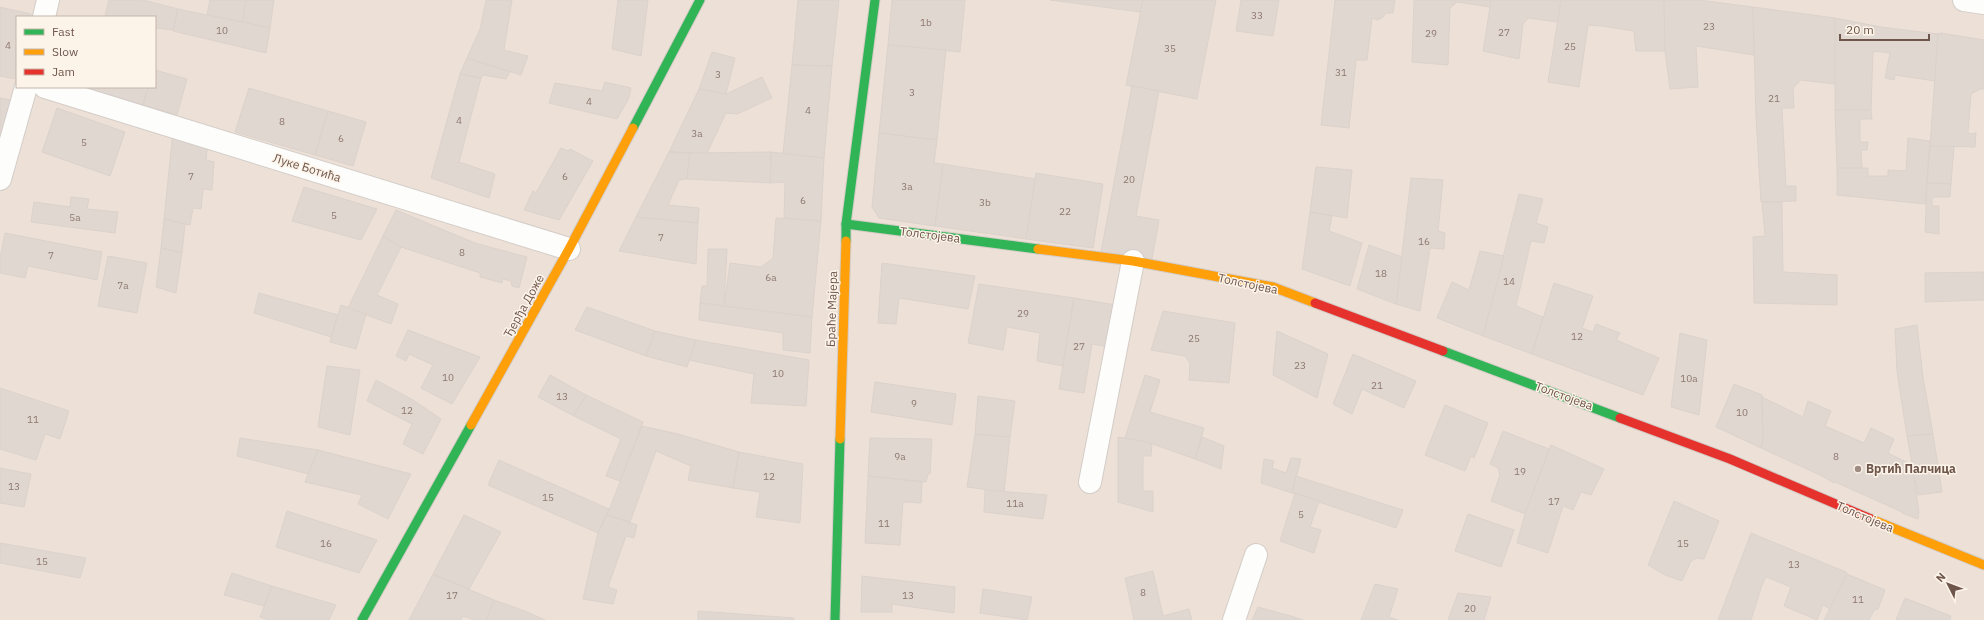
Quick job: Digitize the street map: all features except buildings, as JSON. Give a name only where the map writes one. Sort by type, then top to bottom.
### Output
[{"type":"street","points":[[44,16],[48,0]]},
{"type":"street","name":"Ђерђа Доже","points":[[362,620],[570,249],[700,0]]},
{"type":"street","name":"Браће Мајера","points":[[835,620],[846,224],[875,0]]},
{"type":"street","points":[[1964,0],[1984,3]]},
{"type":"street","points":[[0,179],[26,88]]},
{"type":"street","name":"Луке Ботића","points":[[48,88],[570,249]]},
{"type":"street","name":"Толстојева","points":[[846,224],[1133,261],[1273,288],[1730,459],[1984,566]]},
{"type":"street","points":[[1090,482],[1133,261]]},
{"type":"street","points":[[1234,620],[1256,555]]},
{"type":"shaded area","points":[[0,0],[1984,0],[1984,620],[0,620]]},
{"type":"traffic: fast","points":[[633,128],[700,0]]},
{"type":"traffic: fast","points":[[846,241],[846,224],[875,0]]},
{"type":"traffic: fast","points":[[846,224],[1038,249]]},
{"type":"traffic: fast","points":[[1443,351],[1620,418]]},
{"type":"traffic: fast","points":[[362,620],[471,425]]},
{"type":"traffic: fast","points":[[835,620],[840,439]]},
{"type":"traffic: slow","points":[[471,425],[569,249],[633,128]]},
{"type":"traffic: slow","points":[[840,439],[846,241]]},
{"type":"traffic: slow","points":[[1038,249],[1133,261],[1273,287],[1315,303]]},
{"type":"traffic: slow","points":[[1871,519],[1984,565]]},
{"type":"traffic: jam","points":[[1315,303],[1443,351]]},
{"type":"traffic: jam","points":[[1620,418],[1730,459],[1871,519]]},
{"type":"place","name":"Вртић Палчица","points":[[1858,469]]}]
